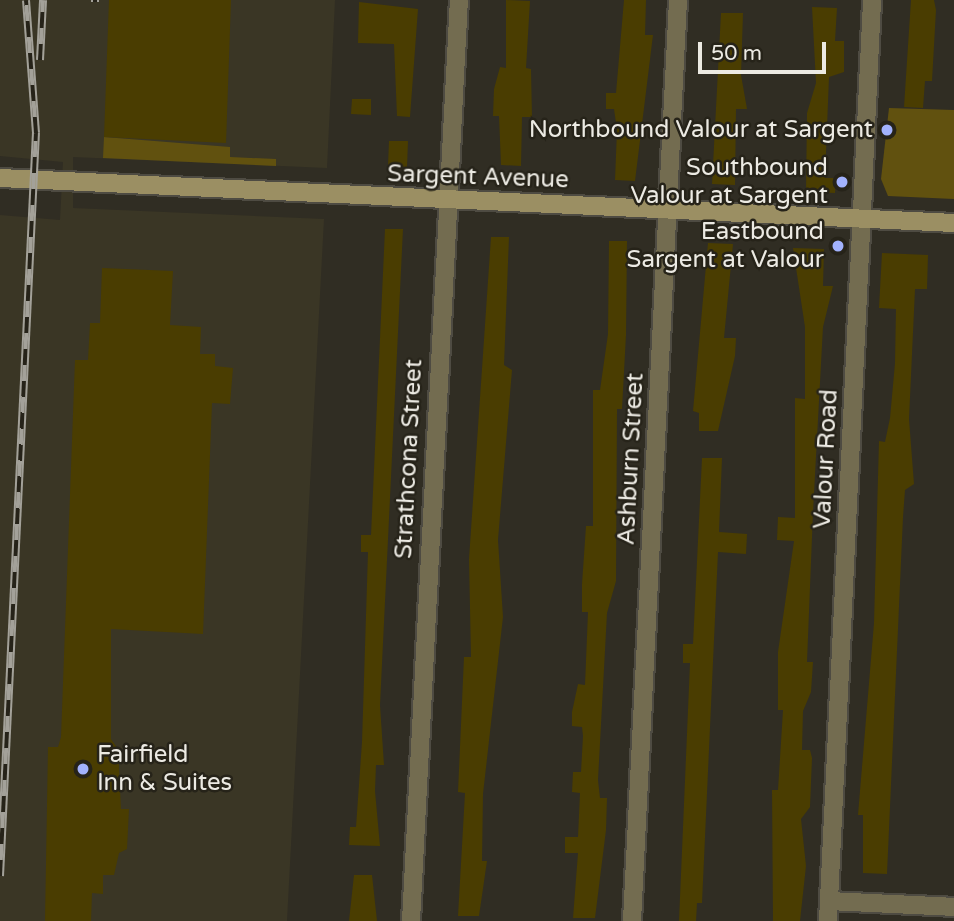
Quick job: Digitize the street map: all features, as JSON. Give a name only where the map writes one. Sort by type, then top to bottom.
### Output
[{"type":"main road","name":"Sargent Avenue","points":[[0,178],[954,223]]},
{"type":"street","name":"Strathcona Street","points":[[411,921],[459,0]]},
{"type":"street","name":"Ashburn Street","points":[[632,921],[678,0]]},
{"type":"street","name":"Valour Road","points":[[828,921],[872,0]]},
{"type":"street","points":[[829,901],[954,906]]},
{"type":"shaded area","points":[[0,0],[335,0],[327,168],[73,157],[73,208],[324,219],[287,921],[0,921],[0,215],[60,220],[63,162],[0,156]]},
{"type":"shaded area","points":[[889,108],[954,110],[954,199],[888,196],[881,179]]},
{"type":"shaded area","points":[[104,137],[230,147],[230,157],[276,159],[276,166],[103,158]]},
{"type":"building","points":[[109,0],[231,0],[226,143],[104,137]]},
{"type":"building","points":[[506,0],[530,1],[526,68],[531,69],[532,117],[522,117],[521,166],[501,165],[499,116],[493,116],[494,89],[500,67],[506,68]]},
{"type":"building","points":[[624,0],[646,0],[645,35],[653,35],[635,181],[615,180],[617,130],[614,109],[606,109],[606,93],[616,93]]},
{"type":"building","points":[[911,0],[934,0],[936,10],[932,81],[925,81],[923,108],[904,107]]},
{"type":"building","points":[[359,2],[418,9],[410,117],[397,116],[394,44],[358,43]]},
{"type":"building","points":[[812,7],[837,8],[835,41],[844,41],[844,72],[829,77],[825,178],[836,178],[835,193],[806,192],[807,113],[816,83]]},
{"type":"building","points":[[721,13],[743,13],[741,75],[747,109],[736,109],[735,185],[712,184]]},
{"type":"building","points":[[352,99],[371,99],[371,115],[351,114]]},
{"type":"building","points":[[389,141],[408,141],[407,167],[388,166]]},
{"type":"building","points":[[385,229],[403,229],[380,705],[384,765],[376,765],[375,791],[380,846],[349,845],[350,827],[356,827],[362,742],[368,552],[361,552],[361,535],[371,535]]},
{"type":"building","points":[[491,237],[509,237],[504,365],[512,370],[498,540],[503,617],[483,794],[482,861],[487,861],[479,916],[458,916],[465,793],[458,792],[464,657],[471,657],[469,559]]},
{"type":"building","points":[[609,241],[627,241],[622,409],[617,409],[616,581],[607,613],[598,780],[600,798],[607,798],[606,830],[595,918],[573,918],[578,853],[565,853],[565,837],[578,837],[580,793],[572,792],[573,772],[581,772],[583,736],[582,727],[572,726],[572,712],[578,684],[585,685],[588,612],[582,612],[582,584],[586,526],[593,526],[593,390],[600,390],[608,334]]},
{"type":"building","points":[[708,243],[733,244],[724,338],[736,338],[735,356],[718,431],[699,431],[699,413],[693,411]]},
{"type":"building","points":[[793,248],[824,249],[823,286],[833,286],[823,327],[807,662],[813,662],[811,692],[803,711],[802,750],[810,750],[812,758],[810,807],[801,819],[806,866],[800,921],[773,921],[772,790],[778,790],[783,710],[778,710],[778,652],[794,541],[777,540],[778,517],[795,518],[795,398],[805,399],[805,327]]},
{"type":"building","points":[[882,253],[928,255],[927,289],[915,289],[909,419],[914,484],[905,490],[903,517],[887,874],[863,873],[863,815],[858,815],[874,623],[879,441],[885,442],[890,418],[895,363],[896,309],[879,308]]},
{"type":"building","points":[[102,268],[173,271],[170,325],[201,327],[200,354],[215,354],[215,366],[233,368],[230,404],[212,403],[203,634],[111,629],[111,739],[118,749],[121,809],[129,809],[127,849],[119,853],[114,875],[103,875],[103,894],[92,893],[91,921],[45,921],[48,747],[58,747],[61,737],[75,360],[88,360],[90,323],[100,323]]},
{"type":"building","points":[[702,458],[722,458],[719,532],[747,534],[746,554],[718,552],[702,903],[697,903],[696,921],[679,921],[690,663],[683,663],[683,644],[693,644]]},
{"type":"building","points":[[354,875],[372,875],[377,921],[349,921]]},
{"type":"railway","points":[[0,876],[36,133],[26,0]]},
{"type":"railway","points":[[40,60],[43,0]]},
{"type":"place","name":"Northbound Valour at Sargent","points":[[887,130]]},
{"type":"place","name":"Southbound Valour at Sargent","points":[[842,182]]},
{"type":"place","name":"Eastbound Sargent at Valour","points":[[838,246]]},
{"type":"place","name":"Fairfield Inn & Suites","points":[[83,769]]}]
